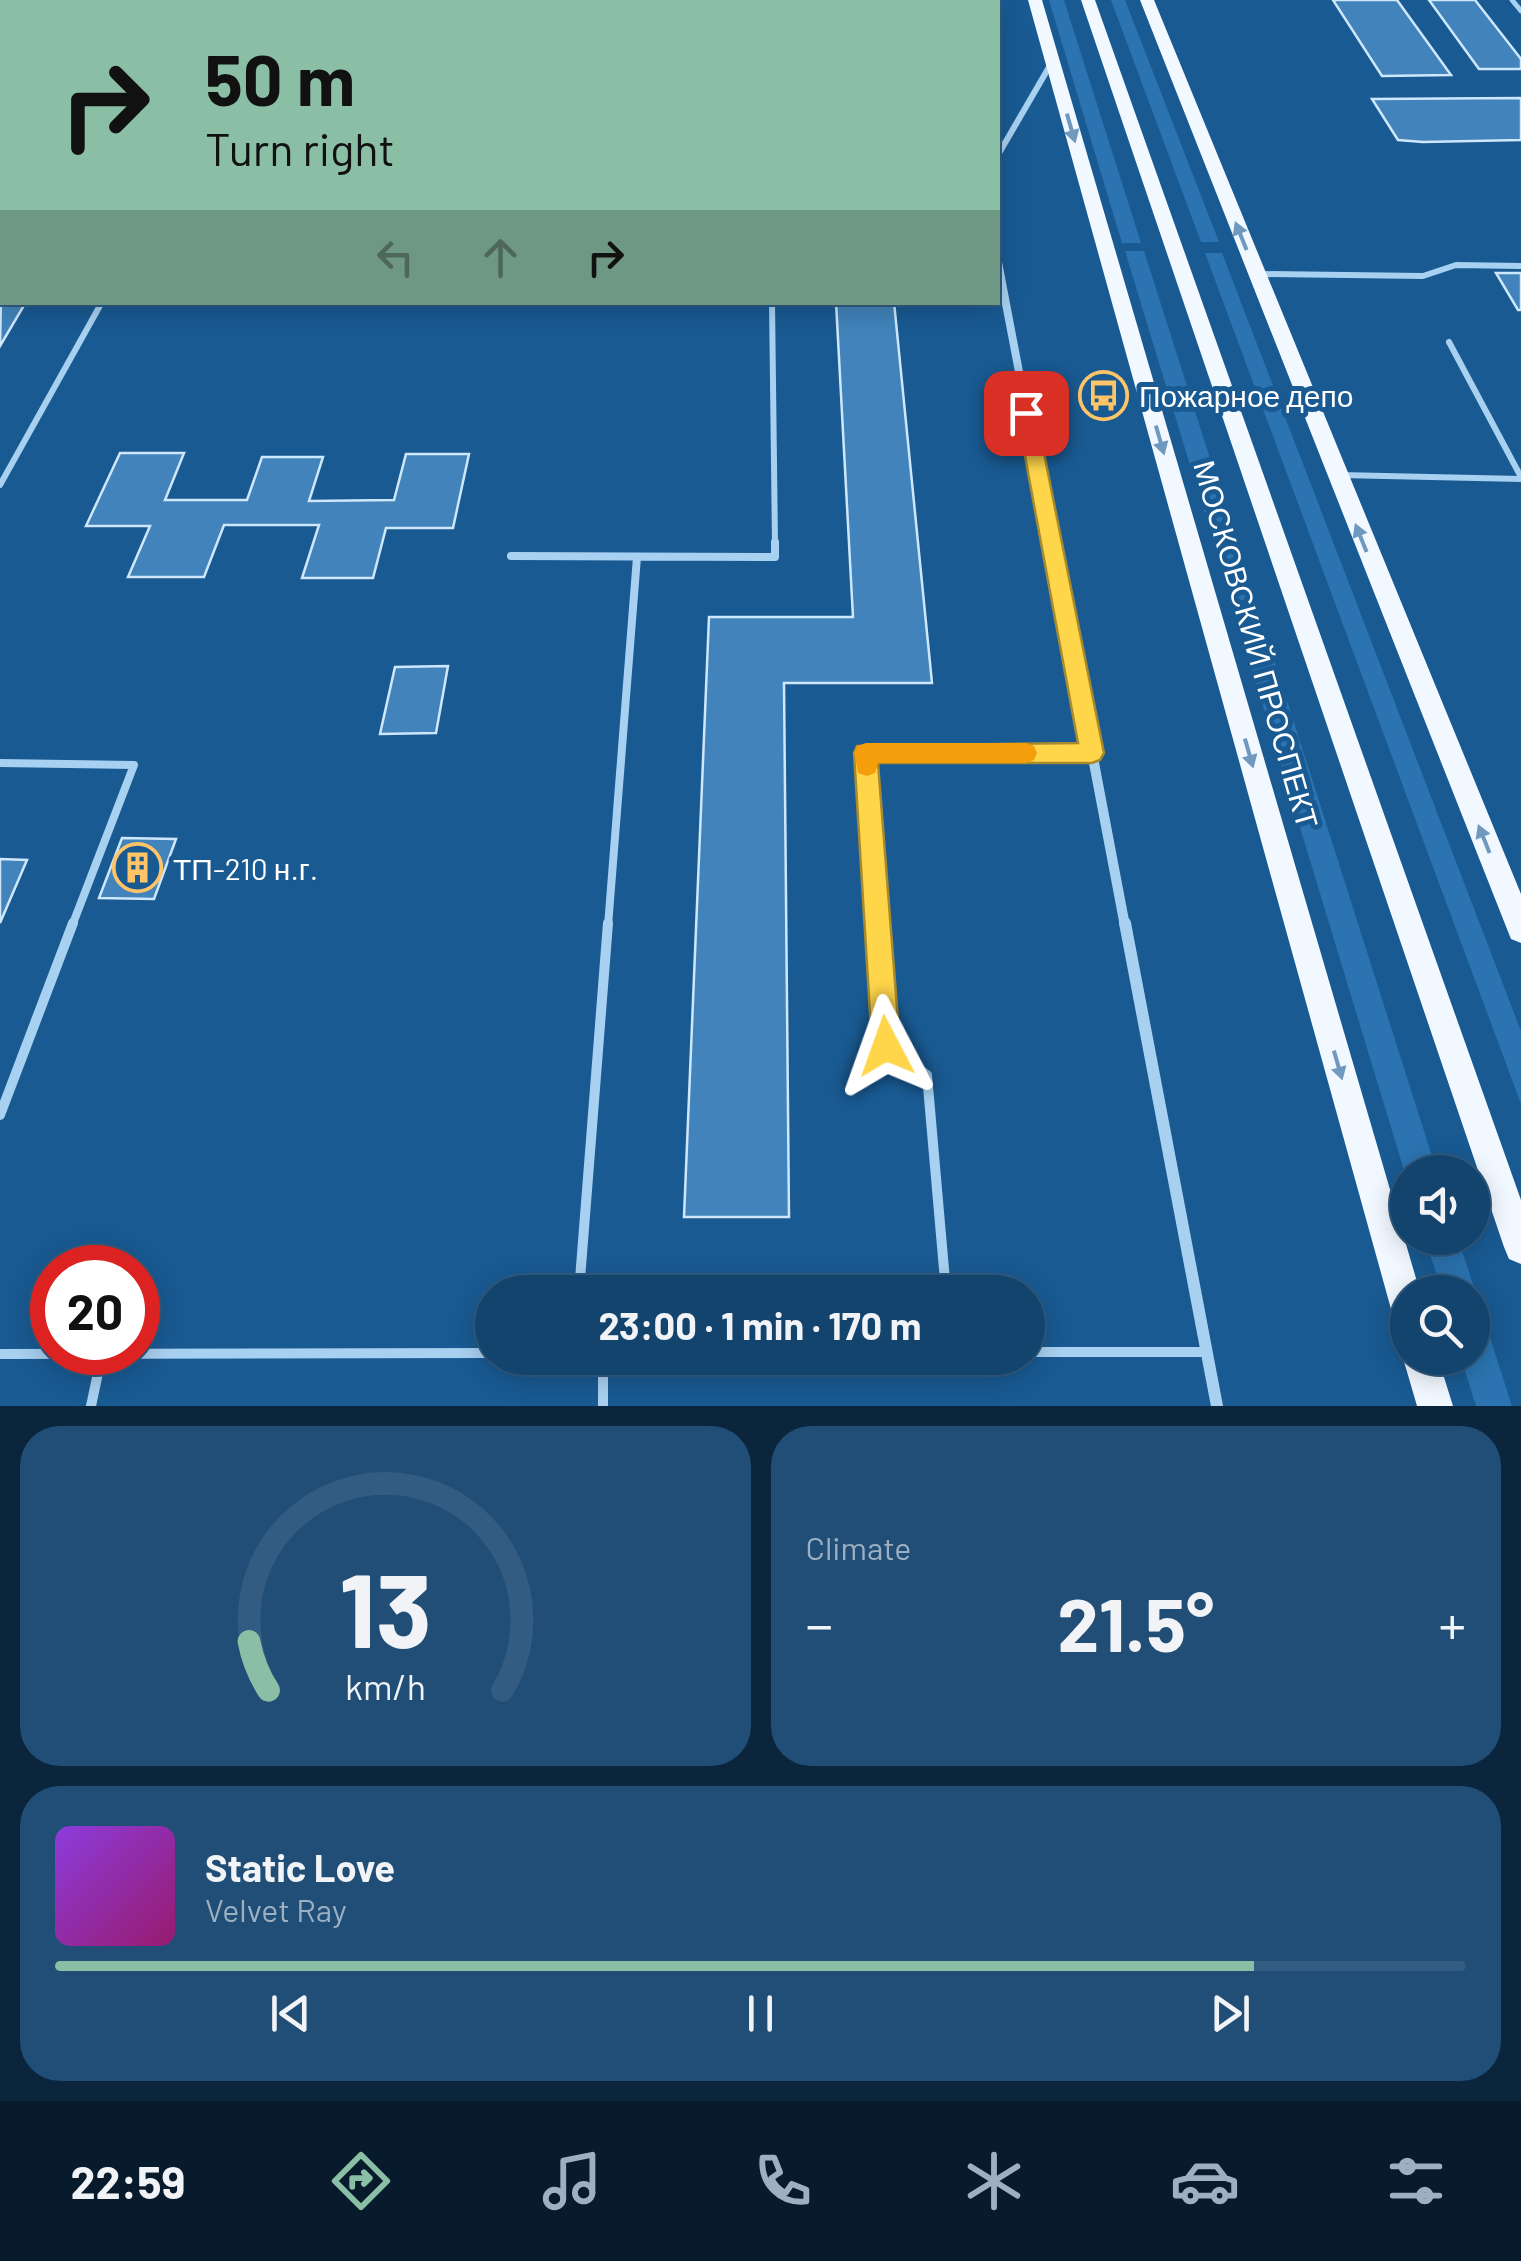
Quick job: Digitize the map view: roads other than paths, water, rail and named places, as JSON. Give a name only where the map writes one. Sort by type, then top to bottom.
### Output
[{"type":"main road","name":"МОСКОВСКИЙ ПРОСПЕКТ","points":[[1035,0],[1398,1275]]},
{"type":"main road","name":"МОСКОВСКИЙ ПРОСПЕКТ","points":[[1088,0],[1521,1247]]},
{"type":"main road","points":[[1147,0],[1521,929]]},
{"type":"main road","points":[[1426,1375],[1435,1406]]},
{"type":"street","points":[[1000,152],[1052,62]]},
{"type":"street","points":[[1000,272],[1217,1406]]},
{"type":"lane","points":[[1512,0],[1521,11]]},
{"type":"lane","points":[[1256,274],[1423,276],[1456,265],[1521,266]]},
{"type":"lane","points":[[0,485],[100,305]]},
{"type":"lane","points":[[511,556],[776,558],[772,305]]},
{"type":"lane","points":[[1336,475],[1521,478],[1449,342]]},
{"type":"lane","points":[[580,1275],[637,557]]},
{"type":"lane","points":[[945,1275],[927,1075],[886,1046],[866,753],[1092,753]]},
{"type":"lane","points":[[0,763],[134,765],[0,1114]]},
{"type":"lane","points":[[1045,1352],[1207,1352]]},
{"type":"lane","points":[[160,1354],[475,1353]]},
{"type":"lane","points":[[0,1354],[30,1354]]},
{"type":"lane","points":[[90,1406],[97,1375]]},
{"type":"lane","points":[[603,1375],[604,1406]]},
{"type":"place","name":"Пожарное депо","points":[[1104,395]]},
{"type":"place","name":"ТП-210 н.г.","points":[[138,868]]}]
